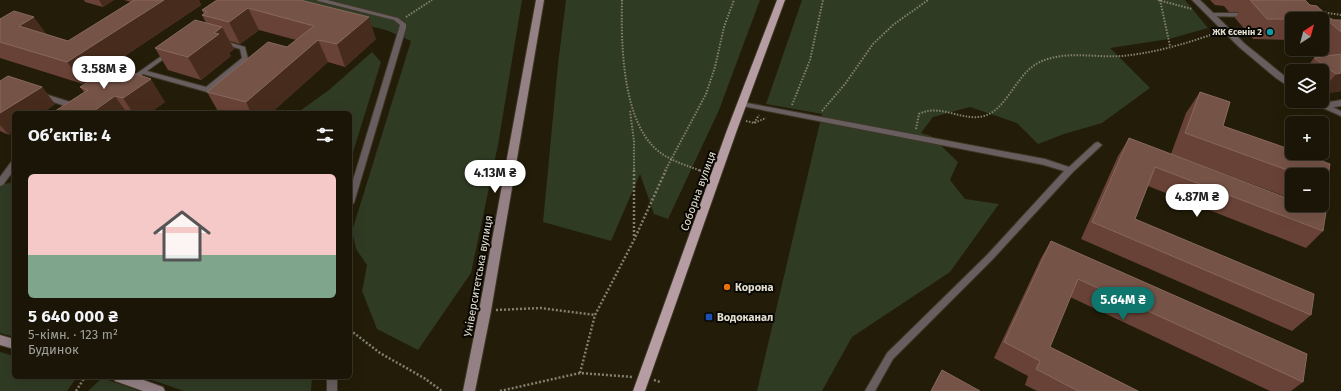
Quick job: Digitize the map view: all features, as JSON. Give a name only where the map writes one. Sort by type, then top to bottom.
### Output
[{"type":"main road","name":"Університетська вулиця","points":[[468,391],[485,311],[540,0]]},
{"type":"main road","name":"Соборна вулиця","points":[[639,391],[781,0]]},
{"type":"main road","points":[[0,340],[12,343]]},
{"type":"main road","points":[[125,379],[159,391]]},
{"type":"street","points":[[1196,0],[1224,31],[1257,60],[1285,81]]},
{"type":"street","points":[[1329,105],[1341,103]]},
{"type":"lane","points":[[320,0],[382,14],[400,21],[402,24],[403,31],[352,197]]},
{"type":"lane","points":[[1209,14],[1257,15]]},
{"type":"lane","points":[[142,72],[207,90],[245,59],[244,48],[215,41]]},
{"type":"lane","points":[[123,85],[177,47]]},
{"type":"lane","points":[[36,93],[86,110]]},
{"type":"lane","points":[[742,104],[1045,162],[1070,170]]},
{"type":"lane","points":[[1328,108],[1341,114]]},
{"type":"lane","points":[[870,391],[890,356],[990,257],[1070,170],[1098,145]]},
{"type":"lane","points":[[0,184],[12,167]]},
{"type":"lane","points":[[332,379],[332,391]]},
{"type":"path","points":[[400,21],[432,0]]},
{"type":"path","points":[[622,0],[621,30],[634,141],[634,240]]},
{"type":"path","points":[[580,373],[595,315],[634,240],[670,160],[694,119],[711,82],[724,27],[734,0]]},
{"type":"path","points":[[788,113],[810,60],[823,0]]},
{"type":"path","points":[[814,118],[835,98],[873,44],[893,25],[928,0]]},
{"type":"path","points":[[1170,46],[1159,0],[1209,14]]},
{"type":"path","points":[[1329,13],[1341,15]]},
{"type":"path","points":[[1329,19],[1341,23]]},
{"type":"path","points":[[914,137],[919,114],[925,110],[940,111],[963,118],[975,118],[994,112],[1000,106],[1021,75],[1040,62],[1068,56],[1130,55],[1224,31]]},
{"type":"path","points":[[629,100],[632,112],[642,132],[654,147],[670,160],[716,177]]},
{"type":"path","points":[[485,311],[541,308],[595,315]]},
{"type":"path","points":[[352,332],[379,352],[427,379],[442,391]]},
{"type":"path","points":[[500,391],[580,373],[644,377]]},
{"type":"path","points":[[76,391],[84,379]]},
{"type":"green space","points":[[264,0],[522,0],[498,145],[471,273],[418,350],[377,329],[362,291],[367,265],[356,249],[352,231],[411,41],[386,30]]},
{"type":"green space","points":[[566,0],[760,0],[719,110],[668,219],[654,214],[640,174],[611,241],[543,222],[558,64]]},
{"type":"green space","points":[[802,0],[1185,0],[1208,28],[1169,39],[1110,48],[1150,88],[1102,123],[1064,134],[1038,144],[1017,123],[970,107],[933,117],[921,133],[931,136],[958,162],[950,180],[965,199],[999,204],[950,272],[852,337],[822,391],[757,391],[822,114],[766,104]]},
{"type":"green space","points":[[372,52],[381,62],[352,156],[352,111],[300,111],[329,90]]},
{"type":"green space","points":[[12,182],[12,336],[0,333],[0,185]]},
{"type":"green space","points":[[0,352],[12,355],[12,379],[76,379],[67,391],[0,391]]},
{"type":"green space","points":[[101,379],[105,379],[140,391],[88,391]]},
{"type":"green space","points":[[149,379],[312,379],[311,391],[184,391]]},
{"type":"building","points":[[134,0],[164,0],[67,62],[0,42],[0,19],[14,11],[34,17],[19,26],[68,41]]},
{"type":"building","points":[[217,0],[300,0],[369,17],[337,44],[318,40],[246,102],[207,92],[268,42],[287,47],[314,26],[248,8],[229,22],[202,15],[207,12],[202,10]]},
{"type":"building","points":[[1250,0],[1305,0],[1310,5],[1317,6],[1323,12],[1285,12],[1285,19],[1267,19]]},
{"type":"building","points":[[1329,17],[1332,20],[1341,20],[1341,32],[1329,22]]},
{"type":"building","points":[[195,20],[222,27],[214,33],[219,34],[188,57],[155,48]]},
{"type":"building","points":[[1341,54],[1341,73],[1336,74],[1329,69],[1329,64],[1322,64],[1314,58]]},
{"type":"building","points":[[113,66],[151,79],[123,98],[115,96],[94,111],[55,111],[88,90],[80,87]]},
{"type":"building","points":[[8,76],[42,87],[0,113],[0,81]]},
{"type":"building","points":[[1200,92],[1230,102],[1223,126],[1285,148],[1285,160],[1319,160],[1330,164],[1329,171],[1329,168],[1285,168],[1285,169],[1185,133]]},
{"type":"building","points":[[1129,138],[1285,197],[1285,212],[1326,212],[1323,231],[1155,167],[1135,219],[1314,294],[1311,315],[1092,222]]},
{"type":"building","points":[[1051,241],[1307,354],[1303,382],[1078,279],[1050,347],[1138,391],[1078,391],[1036,369],[1040,361],[1004,342]]},
{"type":"building","points":[[942,370],[980,391],[931,391]]},
{"type":"place","name":"ЖК Єсенін 2","points":[[1270,32]]},
{"type":"place","name":"Корона","points":[[727,287]]},
{"type":"place","name":"Водоканал","points":[[709,317]]}]
